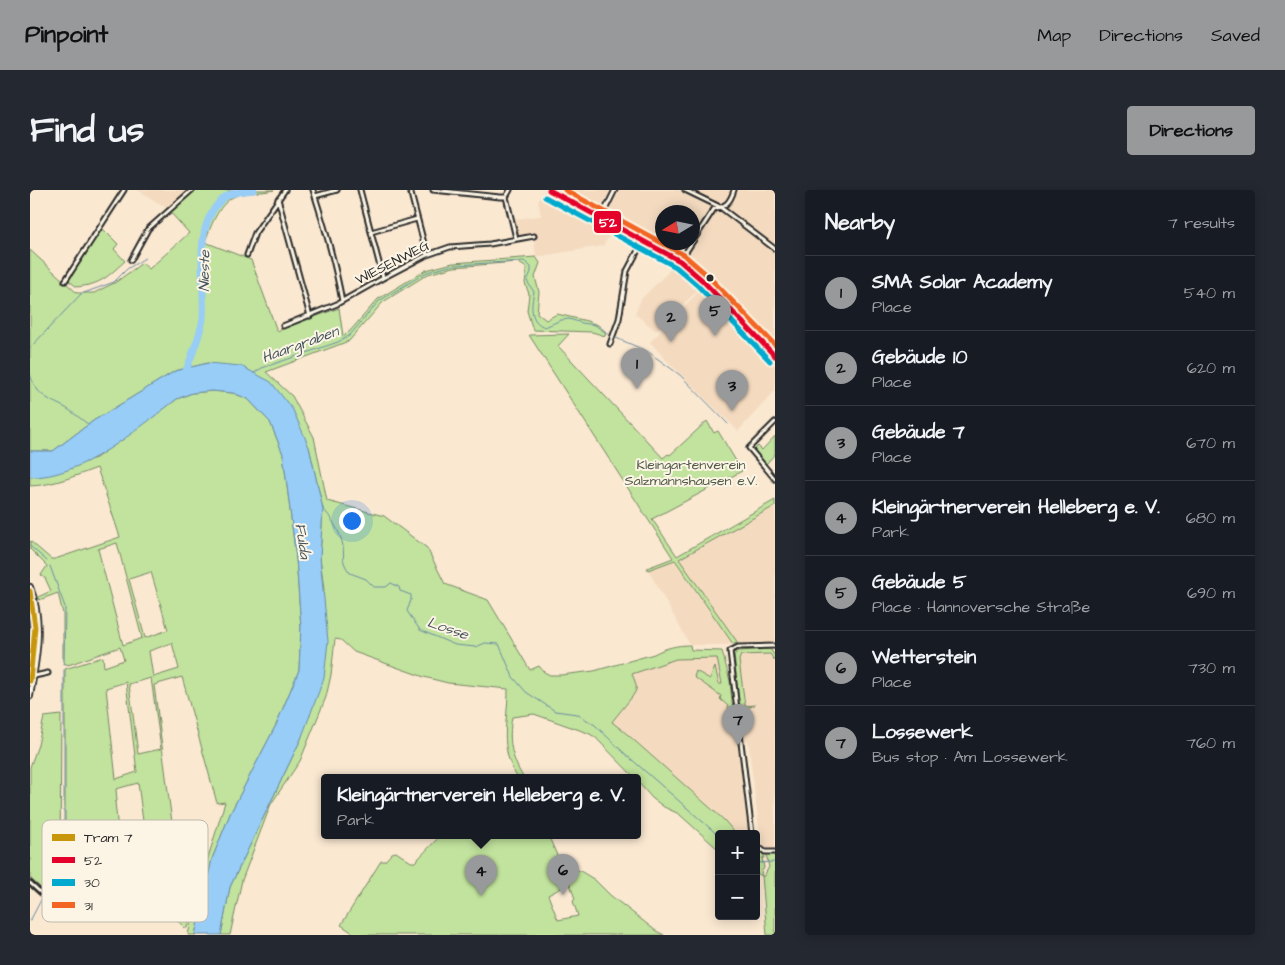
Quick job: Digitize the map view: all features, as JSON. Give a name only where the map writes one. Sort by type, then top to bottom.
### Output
[{"type":"main road","points":[[549,190],[680,261],[703,281],[775,356]]},
{"type":"main road","points":[[30,587],[36,605],[38,628],[30,696]]},
{"type":"main road","points":[[30,600],[33,627],[30,666]]},
{"type":"street","points":[[65,280],[124,190]]},
{"type":"street","points":[[131,260],[148,229],[192,190]]},
{"type":"street","points":[[247,255],[255,233],[285,190]]},
{"type":"street","points":[[313,190],[337,271],[342,301]]},
{"type":"street","points":[[315,196],[337,190]]},
{"type":"street","points":[[360,190],[383,278]]},
{"type":"street","points":[[410,190],[427,255]]},
{"type":"street","points":[[432,190],[500,197],[506,196],[510,190]]},
{"type":"street","points":[[601,218],[615,190]]},
{"type":"street","points":[[685,190],[720,207],[775,249]]},
{"type":"street","points":[[680,261],[714,209],[725,206],[734,190]]},
{"type":"street","points":[[506,196],[516,238]]},
{"type":"street","points":[[278,199],[310,316]]},
{"type":"street","points":[[371,232],[417,219]]},
{"type":"street","name":"WIESENWEG","points":[[283,326],[338,304],[427,255],[450,247],[490,244],[534,236]]},
{"type":"street","points":[[611,342],[619,319],[628,271],[643,240]]},
{"type":"street","points":[[775,422],[749,448],[775,479]]},
{"type":"street","points":[[751,830],[729,656],[730,651],[738,647],[775,646]]},
{"type":"street","points":[[32,677],[48,673]]},
{"type":"street","points":[[760,848],[765,852],[775,852]]},
{"type":"street","points":[[30,882],[42,893]]},
{"type":"shaded area","points":[[138,190],[189,190],[168,209]]},
{"type":"shaded area","points":[[545,190],[775,190],[775,348],[705,274],[686,258],[672,250],[700,250],[700,205],[655,205],[655,241],[609,215],[605,224],[613,230],[603,246],[536,257],[533,234],[517,236],[514,219],[541,216],[538,201]]},
{"type":"shaded area","points":[[677,263],[702,286],[656,331],[635,314],[641,299]]},
{"type":"shaded area","points":[[702,288],[775,366],[775,391],[738,431],[650,342]]},
{"type":"shaded area","points":[[775,506],[775,644],[738,643],[679,559]]},
{"type":"shaded area","points":[[674,560],[733,644],[690,645],[648,570]]},
{"type":"shaded area","points":[[775,649],[775,849],[766,848],[761,844],[748,741],[745,742],[733,657],[739,651]]},
{"type":"shaded area","points":[[722,651],[730,681],[749,830],[732,830],[724,820],[627,734],[608,720],[620,668]]},
{"type":"green space","points":[[194,190],[274,190],[242,194],[231,198],[221,208],[205,242],[251,260],[277,331],[339,308],[343,336],[350,331],[378,299],[426,270],[453,263],[536,257],[540,263],[535,277],[539,292],[537,313],[546,320],[557,314],[587,321],[598,325],[606,332],[605,336],[592,332],[533,330],[527,311],[529,294],[525,283],[527,268],[517,262],[454,267],[428,274],[383,302],[349,341],[266,372],[292,396],[314,437],[327,501],[384,516],[427,548],[445,584],[488,600],[530,670],[539,666],[550,675],[594,671],[667,649],[690,645],[691,650],[722,651],[730,681],[734,720],[728,721],[728,706],[720,699],[721,696],[694,677],[696,671],[710,679],[715,667],[719,684],[722,684],[717,658],[676,659],[632,674],[636,690],[612,722],[724,820],[733,830],[715,830],[715,846],[679,814],[664,807],[652,798],[641,786],[641,774],[631,774],[595,737],[588,733],[534,714],[512,717],[510,733],[513,755],[522,774],[515,774],[508,755],[505,734],[508,689],[448,683],[424,677],[354,652],[341,640],[335,639],[331,675],[326,697],[300,761],[271,804],[242,880],[230,935],[221,935],[230,887],[301,739],[324,590],[320,557],[323,509],[309,447],[208,363],[175,371],[93,421],[53,451],[30,451],[30,250],[77,293],[94,293],[116,282],[142,263],[149,269],[189,233],[170,212]]},
{"type":"green space","points":[[102,228],[118,244],[114,249],[125,261],[104,279],[93,284],[77,287],[69,281]]},
{"type":"green space","name":"Kleingartenverein Salzmannshausen e.V.","points":[[569,334],[558,346],[663,458],[668,454],[670,455],[707,421],[714,433],[718,431],[742,471],[652,519],[677,556],[775,500],[775,506],[679,559],[738,643],[733,644],[675,560],[648,570],[647,568],[673,558],[529,335]]},
{"type":"green space","points":[[212,391],[233,393],[248,399],[270,422],[283,454],[296,558],[301,627],[299,670],[276,725],[230,814],[212,859],[208,877],[208,858],[225,802],[217,803],[182,677],[154,685],[172,820],[143,820],[138,783],[116,789],[117,820],[65,820],[65,669],[103,657],[104,667],[124,660],[120,647],[68,665],[63,662],[63,614],[58,593],[39,600],[38,597],[51,591],[45,578],[41,575],[47,566],[30,549],[30,541],[51,559],[55,559],[120,537],[97,468],[48,484],[30,486],[30,477],[96,458],[177,399],[192,393]],"holes":[[[117,543],[142,638],[123,645],[98,549]],[[151,572],[168,630],[145,638],[129,579]],[[172,643],[179,669],[153,677],[149,651]],[[151,678],[161,749],[138,754],[129,684]],[[126,682],[137,772],[116,779],[106,688]]]},
{"type":"green space","points":[[775,436],[775,454],[766,464],[754,450],[758,446],[762,450]]},
{"type":"green space","points":[[770,649],[775,656],[775,661],[770,654],[741,655],[739,660],[745,706],[755,705],[740,711],[734,655],[739,651]]},
{"type":"green space","points":[[61,715],[60,820],[42,820],[42,889],[30,878],[30,767],[38,745],[44,717]]},
{"type":"green space","points":[[437,839],[550,839],[560,862],[595,880],[610,895],[656,931],[664,935],[352,935],[353,933],[341,925],[381,861],[385,861],[392,853],[396,852],[411,862],[415,862]],"holes":[[[558,864],[564,867],[575,899],[573,901],[578,916],[558,920],[548,895],[565,886],[557,866]]]},
{"type":"green space","points":[[760,852],[764,854],[764,858],[762,858],[764,868],[761,872],[762,876],[760,875]]},
{"type":"green space","points":[[766,854],[775,854],[775,935],[767,935],[762,876],[764,876],[769,867]]},
{"type":"green space","points":[[179,922],[188,922],[187,928]]},
{"type":"green space","points":[[191,922],[198,922],[195,935],[188,935]]},
{"type":"water","name":"Fulda","points":[[208,363],[241,366],[271,382],[293,410],[309,447],[323,509],[320,557],[328,641],[324,678],[301,739],[230,887],[221,935],[195,935],[198,922],[208,922],[208,877],[212,859],[230,814],[276,725],[299,670],[301,627],[296,558],[283,454],[270,422],[248,399],[233,393],[212,391],[192,393],[177,399],[127,437],[89,461],[50,475],[30,477],[30,451],[53,451],[93,421],[175,371]]},
{"type":"waterway","name":"Nieste","points":[[184,376],[198,339],[203,318],[202,253],[203,237],[207,222],[214,208],[225,197],[235,192],[254,190]]},
{"type":"waterway","points":[[30,348],[81,294],[114,282],[127,269],[145,258]]},
{"type":"waterway","name":"Haargraben","points":[[254,373],[262,368],[338,342],[349,336],[379,301],[427,272],[454,265],[524,261],[531,267],[527,281],[534,292],[532,312],[540,325],[545,327],[561,320],[569,319],[595,325],[609,335],[647,351],[680,375],[728,424]]},
{"type":"waterway","points":[[30,373],[35,386],[43,395],[66,408],[89,425]]},
{"type":"waterway","name":"Losse","points":[[322,508],[338,531],[343,546],[344,562],[350,573],[366,579],[374,587],[386,587],[391,583],[399,587],[400,591],[411,595],[407,611],[420,630],[455,645],[476,647],[485,643],[499,644],[513,677],[526,692],[555,711],[577,714],[595,725],[715,832]]},
{"type":"waterway","points":[[30,546],[47,561]]},
{"type":"waterway","points":[[50,566],[65,607],[64,665]]},
{"type":"waterway","points":[[64,670],[64,820]]},
{"type":"waterway","name":"Losse","points":[[760,863],[775,862]]},
{"type":"waterway","points":[[30,921],[41,900]]},
{"type":"tram line","name":"7","points":[[30,591],[35,627],[30,681]]},
{"type":"transit line","name":"52","points":[[549,190],[680,261],[702,280],[775,356]]},
{"type":"transit line","name":"31","points":[[565,190],[684,255],[707,275],[775,345]]},
{"type":"transit line","name":"30","points":[[545,197],[676,267],[697,285],[770,361]]},
{"type":"place","name":"Gebäude 5","points":[[715,336]]},
{"type":"place","name":"Gebäude 10","points":[[671,342]]},
{"type":"place","name":"SMA Solar Academy","points":[[637,389]]},
{"type":"place","name":"Gebäude 7","points":[[732,411]]},
{"type":"place","name":"Lossewerk","points":[[738,745]]},
{"type":"place","name":"Wetterstein","points":[[563,895]]},
{"type":"place","name":"Kleingärtnerverein Helleberg e. V.","points":[[481,896]]}]
